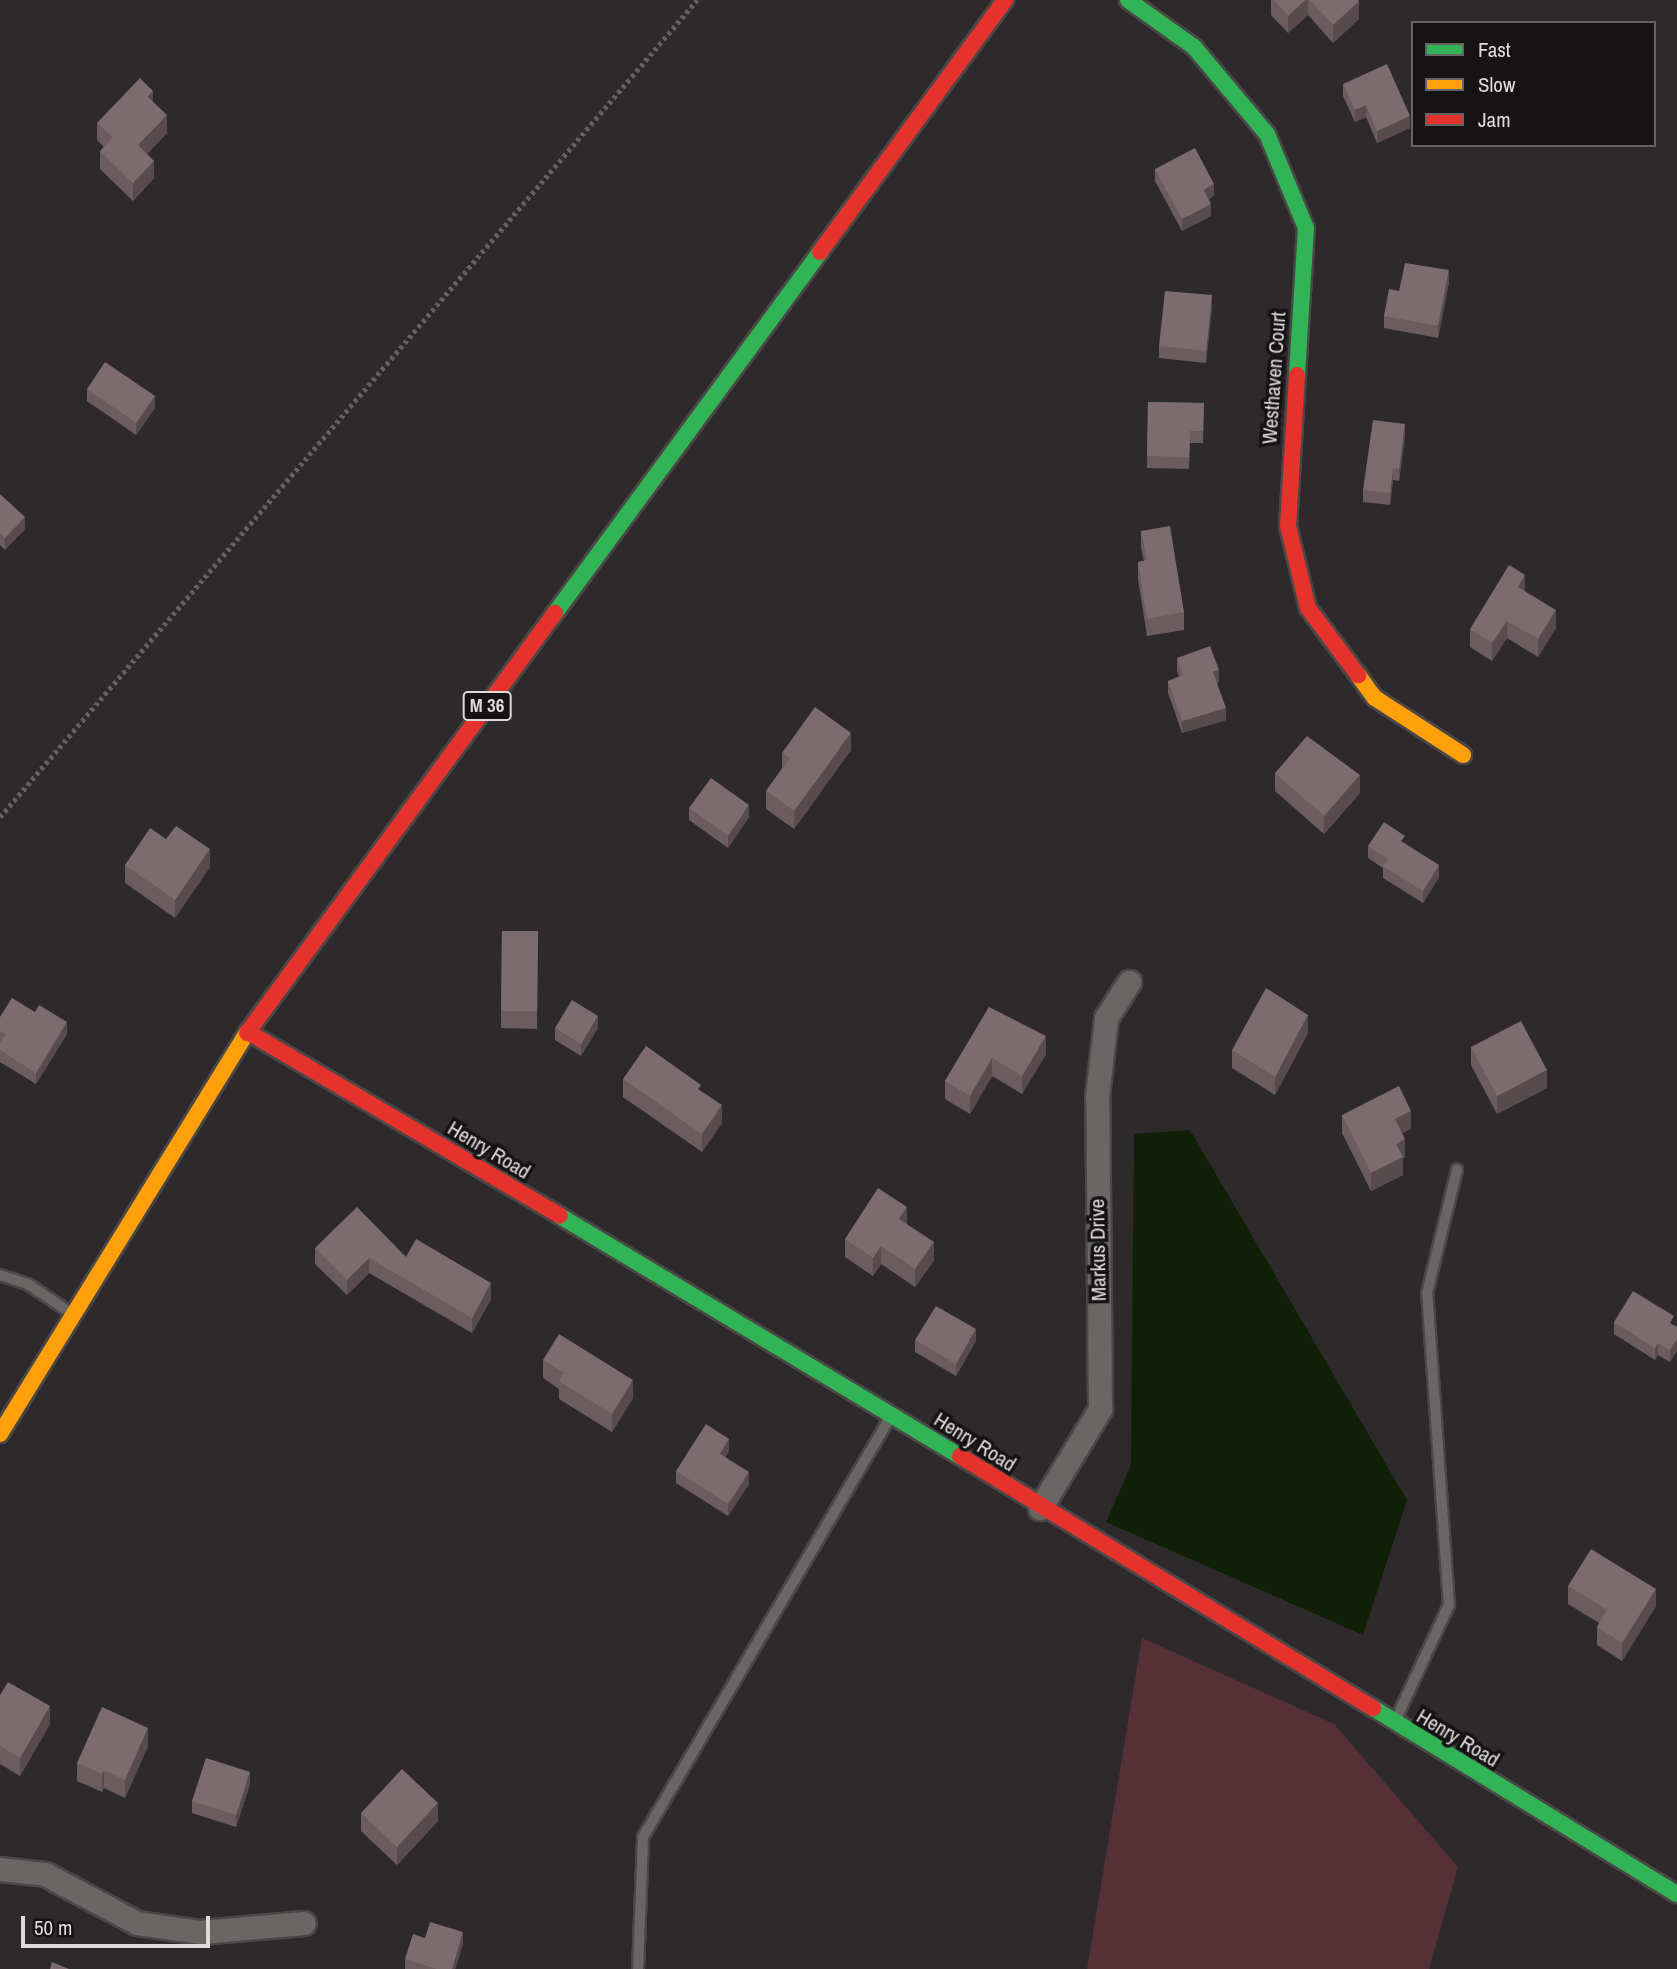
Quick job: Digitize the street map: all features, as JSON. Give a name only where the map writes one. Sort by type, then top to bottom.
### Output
[{"type":"street","name":"M 36","points":[[0,1434],[72,1313],[248,1032],[1005,0]]},
{"type":"street","name":"Westhaven Court","points":[[1128,0],[1194,47],[1267,134],[1306,228],[1287,526],[1307,608],[1375,698],[1463,755]]},
{"type":"street","name":"Markus Drive","points":[[1040,1508],[1100,1409],[1097,1096],[1106,1018],[1129,982]]},
{"type":"street","name":"Henry Road","points":[[248,1032],[768,1338],[1040,1508],[1677,1894]]},
{"type":"street","points":[[0,1869],[45,1874],[138,1923],[201,1932],[304,1923]]},
{"type":"lane","points":[[1394,1724],[1449,1605],[1427,1293],[1457,1170]]},
{"type":"lane","points":[[0,1275],[27,1284],[72,1313]]},
{"type":"lane","points":[[638,1969],[643,1837],[891,1415]]},
{"type":"path","points":[[0,817],[697,0]]},
{"type":"shaded area","points":[[1190,1130],[1407,1500],[1363,1635],[1106,1522],[1131,1465],[1134,1134]]},
{"type":"shaded area","points":[[1142,1638],[1334,1724],[1458,1867],[1429,1969],[1087,1969]]},
{"type":"building","points":[[1274,0],[1305,0],[1288,16]]},
{"type":"building","points":[[1310,0],[1358,0],[1359,1],[1333,25]]},
{"type":"building","points":[[1387,64],[1410,116],[1377,131],[1366,105],[1355,110],[1343,84]]},
{"type":"building","points":[[140,78],[153,91],[148,97],[167,115],[138,145],[154,161],[133,183],[100,151],[113,137],[97,123]]},
{"type":"building","points":[[1195,148],[1214,184],[1204,190],[1211,204],[1182,219],[1155,169]]},
{"type":"building","points":[[1405,263],[1449,270],[1438,326],[1384,316],[1389,289],[1399,291]]},
{"type":"building","points":[[1165,291],[1212,295],[1206,351],[1159,346]]},
{"type":"building","points":[[105,362],[155,396],[136,423],[87,389]]},
{"type":"building","points":[[1148,402],[1204,403],[1203,431],[1190,431],[1189,457],[1147,456]]},
{"type":"building","points":[[1373,420],[1405,424],[1399,469],[1393,468],[1390,493],[1363,490]]},
{"type":"building","points":[[0,494],[25,517],[5,538],[0,533]]},
{"type":"building","points":[[1170,526],[1184,612],[1147,619],[1138,562],[1147,560],[1141,531]]},
{"type":"building","points":[[1509,565],[1525,575],[1518,587],[1556,610],[1538,639],[1507,621],[1492,643],[1470,629]]},
{"type":"building","points":[[1210,646],[1219,670],[1213,672],[1226,708],[1182,721],[1168,681],[1183,675],[1177,658]]},
{"type":"building","points":[[815,707],[851,733],[794,811],[766,791],[790,758],[782,753]]},
{"type":"building","points":[[1307,736],[1360,775],[1324,816],[1275,773]]},
{"type":"building","points":[[711,778],[749,805],[728,836],[689,808]]},
{"type":"building","points":[[1384,822],[1405,836],[1401,841],[1439,865],[1423,891],[1383,866],[1388,859],[1368,846]]},
{"type":"building","points":[[176,826],[210,849],[175,900],[125,865],[150,828],[166,839]]},
{"type":"building","points":[[502,931],[538,931],[537,1011],[501,1011]]},
{"type":"building","points":[[1266,988],[1308,1015],[1275,1077],[1232,1050]]},
{"type":"building","points":[[12,998],[35,1012],[39,1005],[67,1022],[36,1073],[0,1050],[0,1043],[6,1034],[0,1031],[0,1017]]},
{"type":"building","points":[[572,1000],[598,1016],[581,1044],[555,1028]]},
{"type":"building","points":[[989,1007],[1046,1036],[1022,1076],[992,1058],[970,1096],[945,1081]]},
{"type":"building","points":[[1521,1021],[1547,1070],[1497,1096],[1471,1047]]},
{"type":"building","points":[[646,1046],[701,1085],[698,1089],[722,1105],[702,1134],[623,1079]]},
{"type":"building","points":[[1399,1086],[1411,1111],[1395,1119],[1405,1139],[1396,1144],[1403,1157],[1371,1173],[1342,1115]]},
{"type":"building","points":[[878,1188],[907,1207],[899,1219],[934,1242],[915,1269],[881,1246],[873,1258],[845,1239]]},
{"type":"building","points":[[357,1207],[406,1257],[416,1239],[491,1283],[472,1318],[369,1258],[347,1280],[315,1248]]},
{"type":"building","points":[[1633,1291],[1674,1316],[1670,1323],[1677,1327],[1677,1339],[1670,1350],[1658,1343],[1655,1348],[1614,1322]]},
{"type":"building","points":[[936,1306],[976,1329],[956,1364],[915,1340]]},
{"type":"building","points":[[559,1334],[633,1380],[612,1414],[559,1381],[564,1373],[543,1360]]},
{"type":"building","points":[[706,1424],[729,1439],[720,1454],[749,1472],[728,1504],[676,1471]]},
{"type":"building","points":[[1591,1549],[1656,1589],[1622,1643],[1597,1627],[1607,1610],[1568,1586]]},
{"type":"building","points":[[8,1682],[50,1706],[20,1758],[0,1746],[0,1695]]},
{"type":"building","points":[[102,1707],[148,1728],[125,1780],[104,1770],[102,1774],[77,1763]]},
{"type":"building","points":[[206,1758],[250,1772],[236,1815],[192,1801]]},
{"type":"building","points":[[402,1769],[438,1803],[397,1847],[361,1813]]},
{"type":"building","points":[[430,1922],[463,1932],[452,1969],[437,1969],[405,1959],[413,1934],[425,1938]]},
{"type":"building","points":[[52,1962],[69,1969],[50,1969]]},
{"type":"traffic: fast","points":[[1128,0],[1194,47],[1267,134],[1306,228],[1297,375]]},
{"type":"traffic: fast","points":[[555,613],[820,252]]},
{"type":"traffic: fast","points":[[560,1216],[960,1456]]},
{"type":"traffic: fast","points":[[1373,1708],[1677,1894]]},
{"type":"traffic: slow","points":[[1358,675],[1375,698],[1463,755]]},
{"type":"traffic: slow","points":[[0,1434],[247,1033]]},
{"type":"traffic: jam","points":[[820,252],[1005,0]]},
{"type":"traffic: jam","points":[[1297,375],[1288,526],[1308,608],[1358,675]]},
{"type":"traffic: jam","points":[[247,1033],[555,613]]},
{"type":"traffic: jam","points":[[248,1032],[560,1216]]},
{"type":"traffic: jam","points":[[960,1456],[1373,1708]]}]
